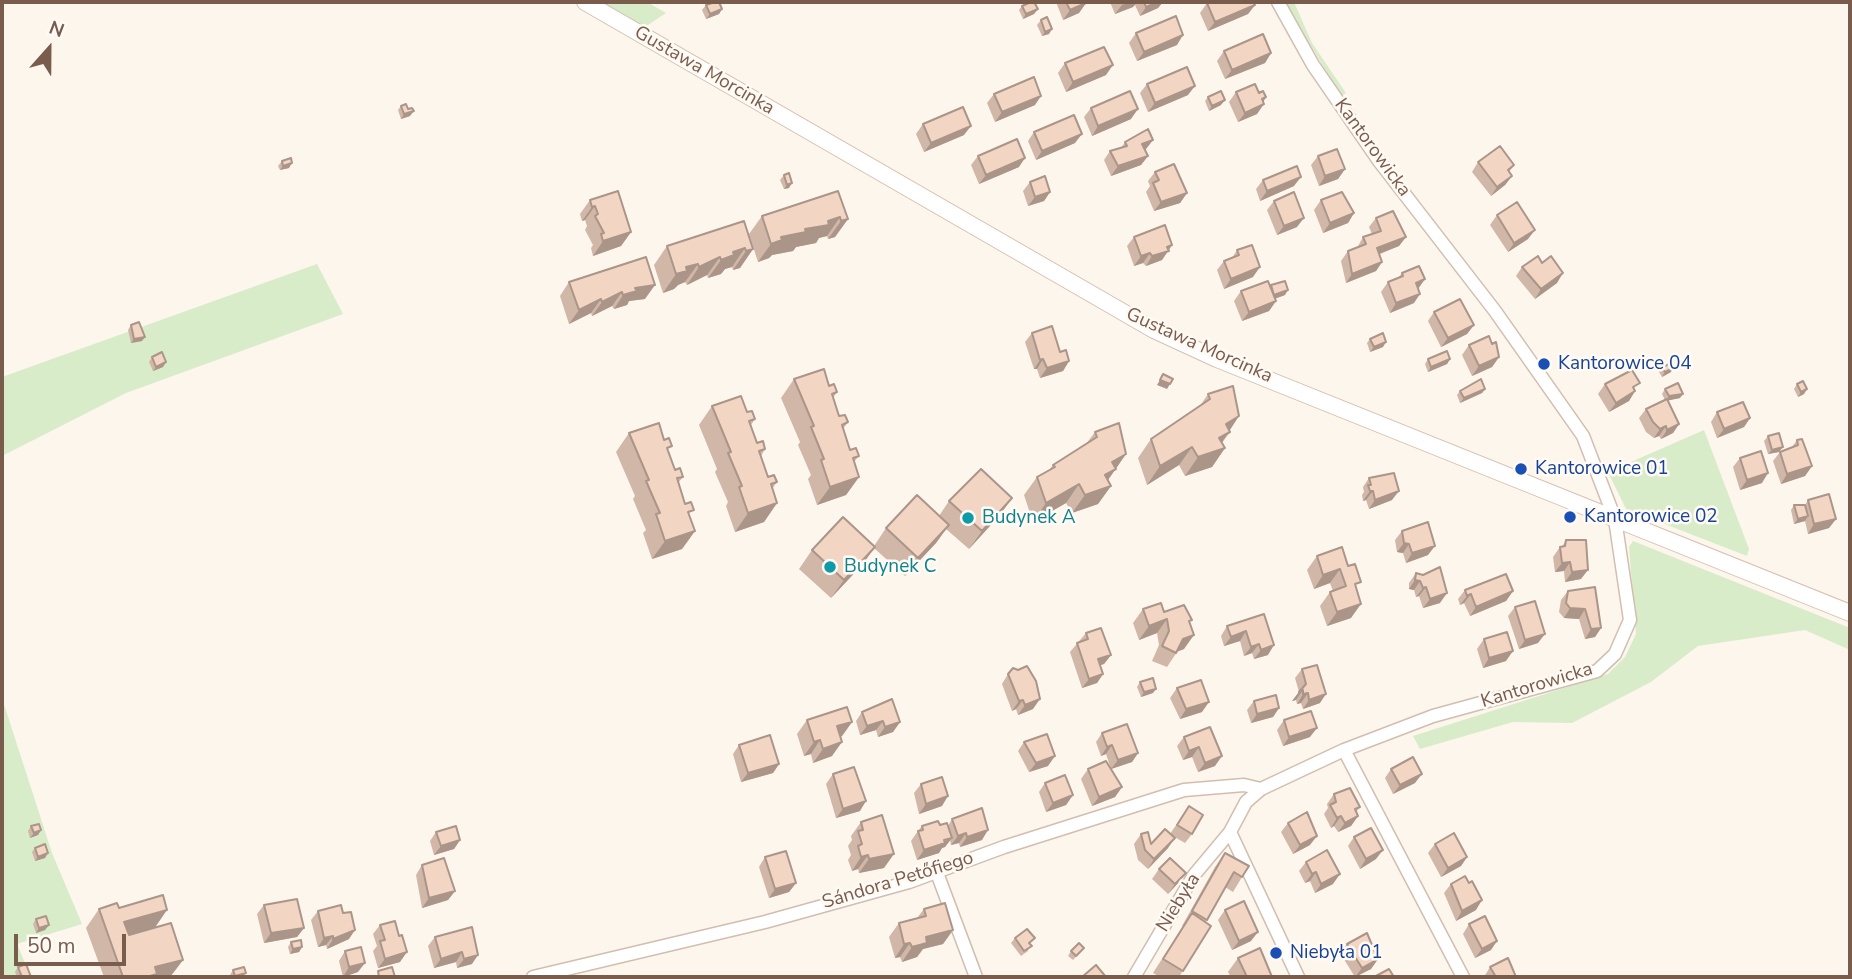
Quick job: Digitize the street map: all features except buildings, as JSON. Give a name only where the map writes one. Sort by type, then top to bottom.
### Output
[{"type":"street","name":"Gustawa Morcinka","points":[[585,2],[1154,330],[1217,359],[1850,612]]},
{"type":"street","name":"Kantorowicka","points":[[1230,832],[1245,802],[1261,789],[1344,750],[1433,716],[1597,670],[1615,654],[1630,620],[1615,519],[1583,436],[1495,311],[1379,161],[1313,65],[1278,2]]},
{"type":"street","points":[[1344,750],[1463,977]]},
{"type":"street","name":"Sándora Petőfiego","points":[[533,977],[765,922],[937,873],[1004,847],[1184,790],[1244,785],[1261,789]]},
{"type":"street","points":[[1230,832],[1298,977]]},
{"type":"street","name":"Niebyła","points":[[1134,977],[1194,875],[1230,832]]},
{"type":"street","points":[[937,873],[976,977]]},
{"type":"green space","points":[[602,2],[647,2],[666,13],[645,27]]},
{"type":"green space","points":[[1285,2],[1294,2],[1312,43],[1346,93],[1341,96]]},
{"type":"green space","points":[[317,264],[343,314],[126,393],[2,456],[2,377]]},
{"type":"green space","points":[[1704,430],[1749,549],[1747,556],[1626,509],[1608,472]]},
{"type":"green space","points":[[1633,541],[1850,628],[1850,650],[1805,630],[1698,646],[1651,682],[1572,723],[1513,722],[1420,749],[1413,736],[1608,674],[1625,657],[1636,634],[1629,547]]},
{"type":"green space","points":[[2,698],[52,853],[82,924],[17,944],[31,977],[2,977]]},
{"type":"place","name":"Kantorowice 04","points":[[1544,364]]},
{"type":"place","name":"Kantorowice 01","points":[[1521,469]]},
{"type":"place","name":"Kantorowice 02","points":[[1570,517]]},
{"type":"place","name":"Budynek A","points":[[968,518]]},
{"type":"place","name":"Budynek C","points":[[830,567]]},
{"type":"place","name":"Niebyła 01","points":[[1276,953]]}]
